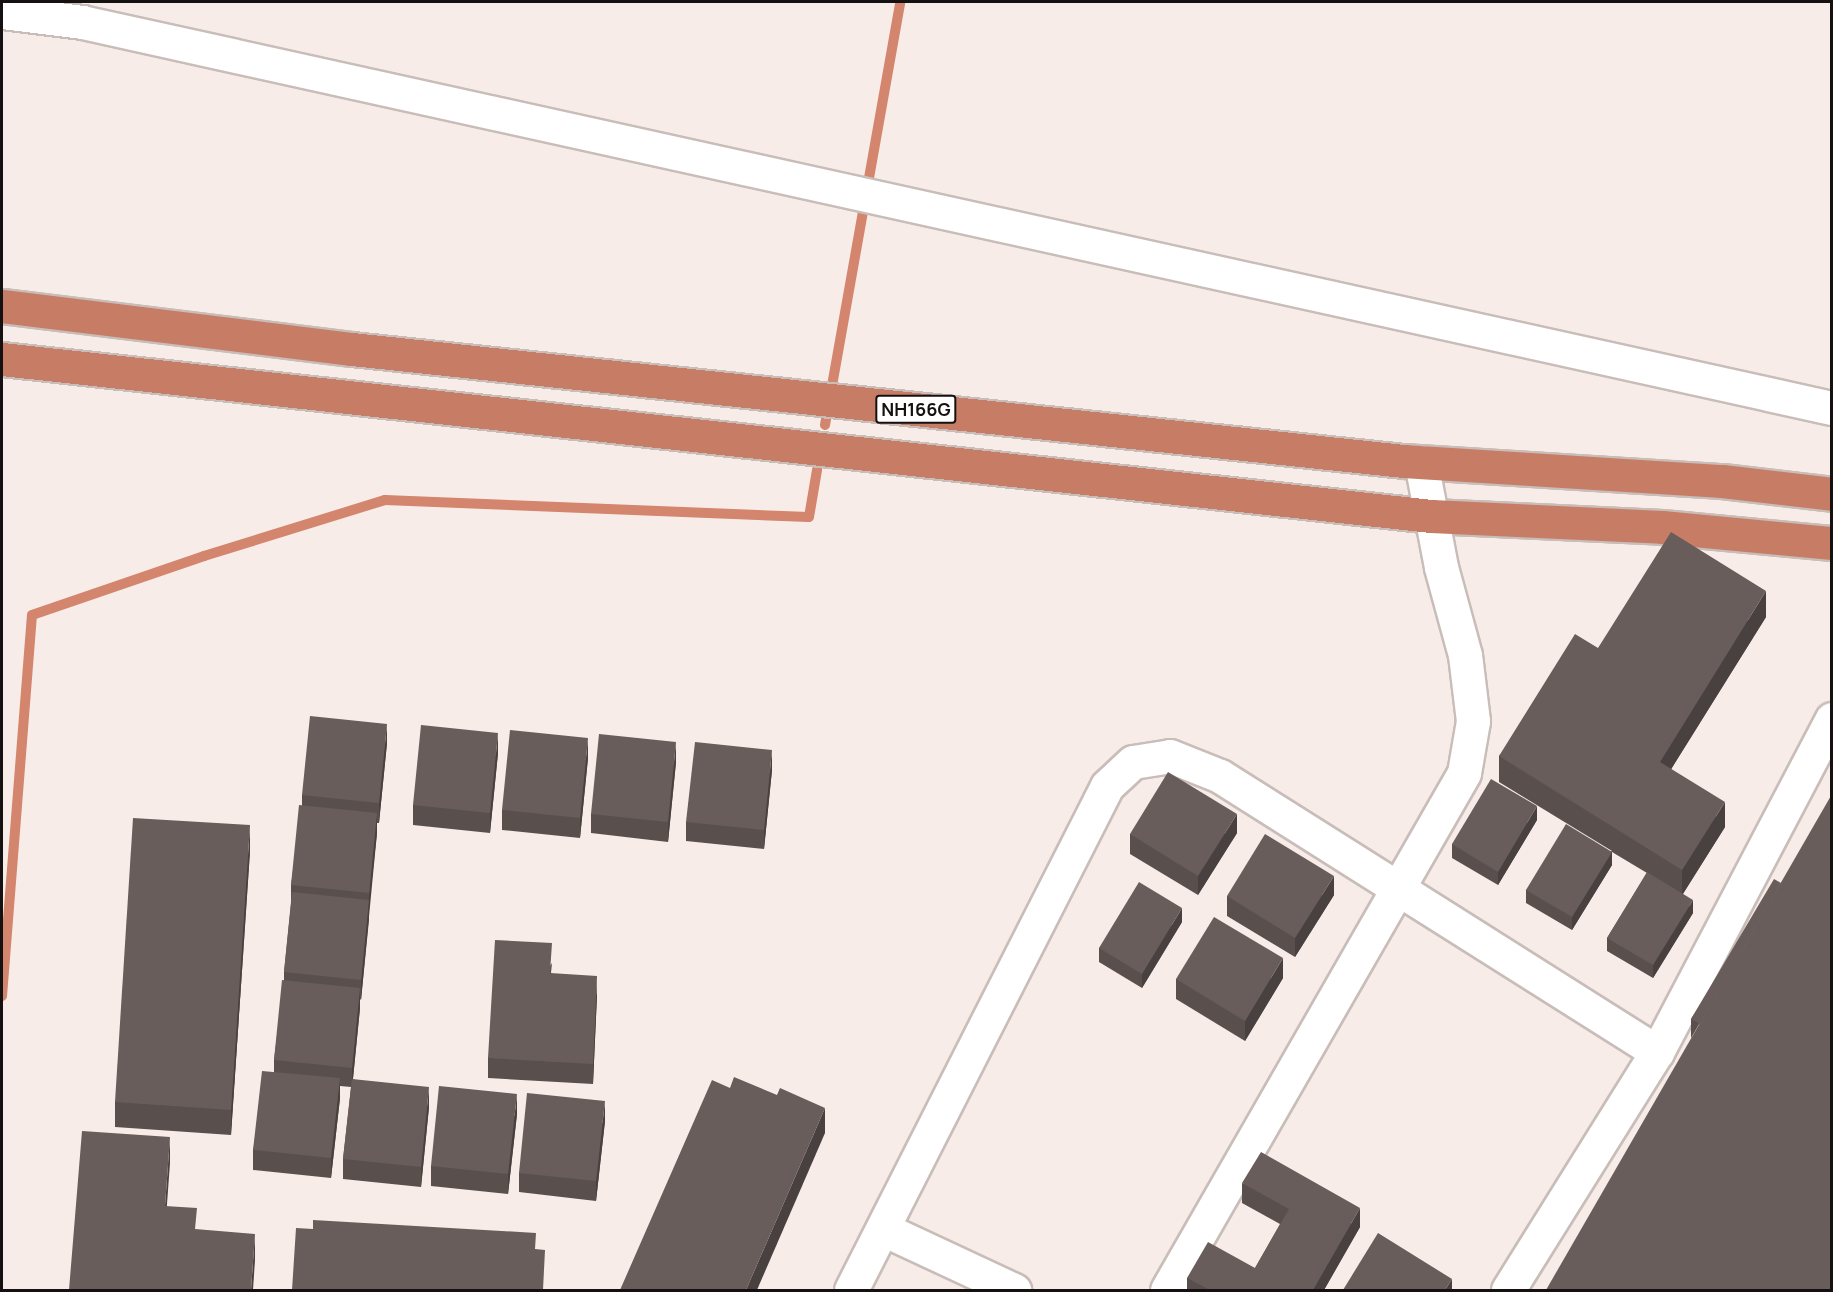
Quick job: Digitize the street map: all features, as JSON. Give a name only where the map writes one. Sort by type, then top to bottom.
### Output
[{"type":"highway","name":"NH166G","points":[[2,306],[352,349],[1421,462],[1722,481],[1832,494]]},
{"type":"highway","name":"NH166G","points":[[2,359],[1431,516],[1662,527],[1832,543]]},
{"type":"street","points":[[2,12],[105,27],[1653,366],[1832,408]]},
{"type":"street","points":[[1167,1290],[1398,892],[1464,773],[1473,721],[1465,655],[1431,516],[1421,462]]},
{"type":"street","points":[[1508,1290],[1657,1052],[1832,719]]},
{"type":"street","points":[[851,1290],[1107,786],[1133,762],[1170,756],[1220,776],[1398,892],[1657,1052]]},
{"type":"street","points":[[883,1229],[1014,1290]]},
{"type":"building","points":[[1671,532],[1766,591],[1660,762],[1725,802],[1682,870],[1499,756],[1575,634],[1598,648]]},
{"type":"building","points":[[310,716],[387,724],[379,803],[302,795]]},
{"type":"building","points":[[421,725],[498,733],[490,813],[413,805]]},
{"type":"building","points":[[510,730],[588,738],[580,818],[502,810]]},
{"type":"building","points":[[599,734],[676,742],[668,822],[591,814]]},
{"type":"building","points":[[695,742],[772,750],[764,830],[686,822]]},
{"type":"building","points":[[1168,772],[1237,814],[1198,876],[1130,834]]},
{"type":"building","points":[[1491,779],[1537,806],[1498,872],[1452,844]]},
{"type":"building","points":[[1832,794],[1832,1290],[1546,1290]]},
{"type":"building","points":[[299,805],[377,813],[369,893],[291,885]]},
{"type":"building","points":[[133,818],[250,825],[231,1110],[115,1102]]},
{"type":"building","points":[[1566,824],[1612,852],[1572,917],[1526,890]]},
{"type":"building","points":[[1265,834],[1334,876],[1295,938],[1227,896]]},
{"type":"building","points":[[1647,872],[1693,900],[1653,965],[1607,938]]},
{"type":"building","points":[[1774,879],[1781,883],[1700,1024],[1691,1019]]},
{"type":"building","points":[[1139,882],[1182,908],[1142,974],[1099,948]]},
{"type":"building","points":[[292,892],[369,900],[361,980],[284,972]]},
{"type":"building","points":[[1214,917],[1283,958],[1245,1021],[1176,979]]},
{"type":"building","points":[[495,940],[552,943],[550,973],[597,976],[593,1064],[488,1058]]},
{"type":"building","points":[[282,980],[360,988],[352,1068],[274,1060]]},
{"type":"building","points":[[262,1071],[340,1078],[331,1158],[253,1150]]},
{"type":"building","points":[[734,1077],[777,1095],[780,1088],[825,1108],[746,1290],[620,1290],[712,1080],[730,1088]]},
{"type":"building","points":[[352,1079],[429,1087],[421,1167],[343,1159]]},
{"type":"building","points":[[439,1086],[517,1094],[508,1174],[431,1166]]},
{"type":"building","points":[[527,1093],[605,1101],[596,1181],[519,1173]]},
{"type":"building","points":[[82,1131],[170,1137],[165,1206],[197,1208],[195,1229],[255,1234],[251,1290],[69,1290]]},
{"type":"building","points":[[1261,1152],[1360,1208],[1313,1290],[1210,1290],[1187,1278],[1208,1242],[1255,1268],[1289,1209],[1242,1183]]},
{"type":"building","points":[[313,1220],[536,1233],[535,1249],[545,1250],[543,1290],[292,1290],[296,1228],[313,1229]]},
{"type":"building","points":[[1378,1233],[1452,1279],[1445,1290],[1343,1290]]},
{"type":"waterway","points":[[825,425],[900,2]]},
{"type":"waterway","points":[[2,996],[32,615],[204,556],[385,500],[809,517],[817,470]]}]
